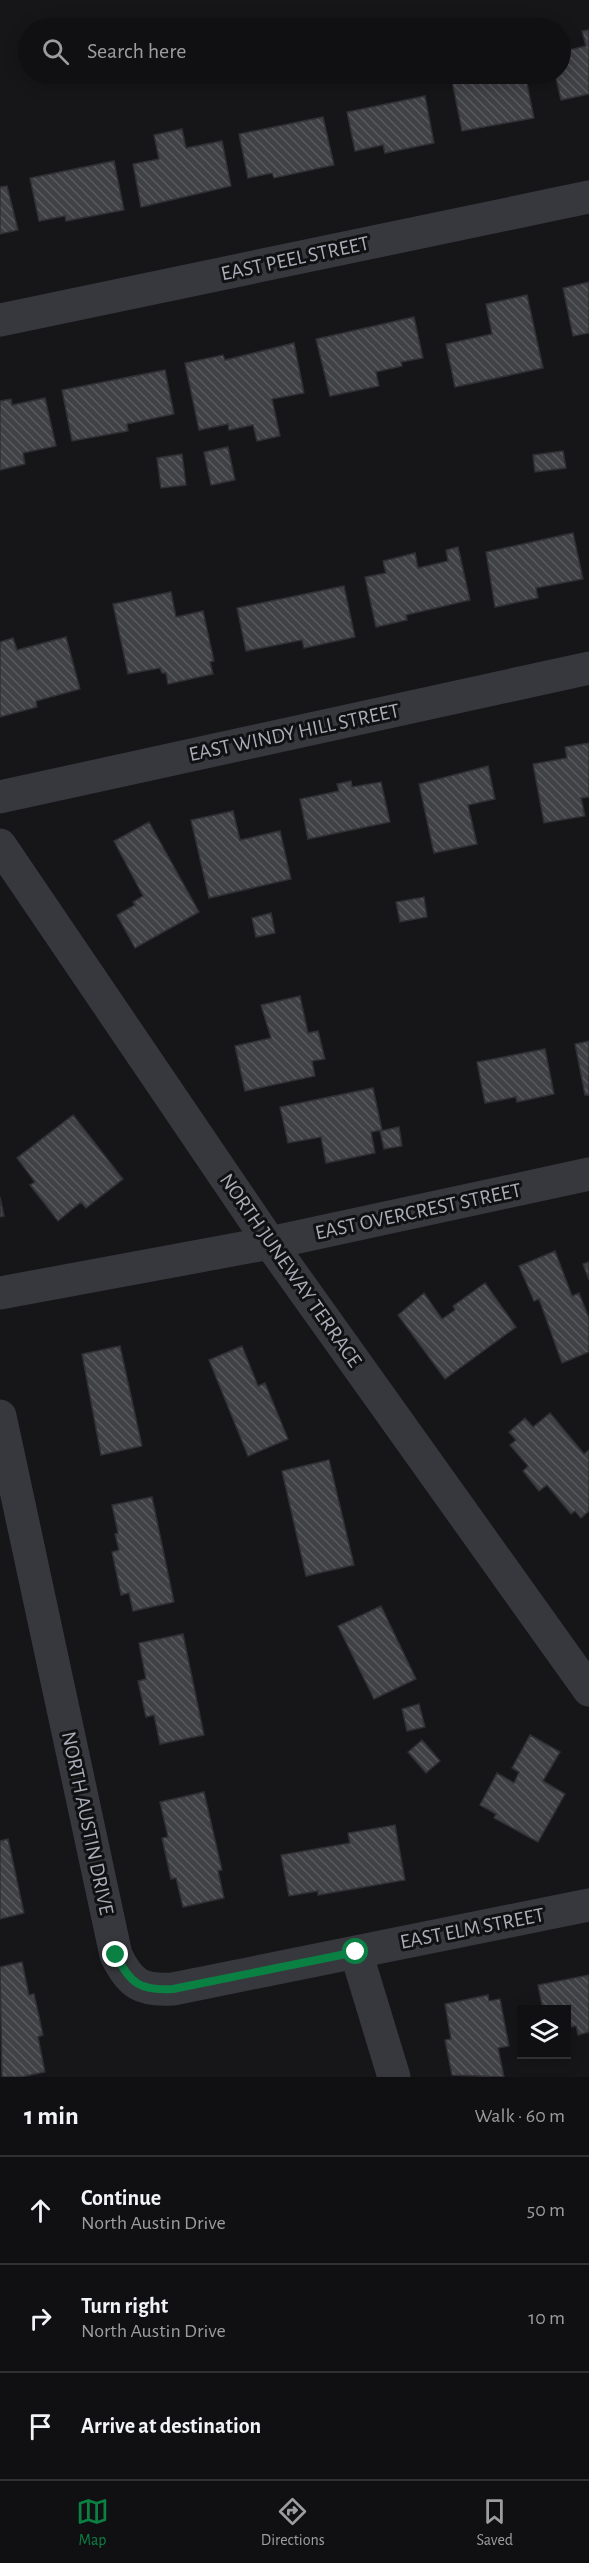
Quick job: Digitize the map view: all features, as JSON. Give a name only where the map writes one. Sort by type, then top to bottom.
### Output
[{"type":"street","name":"EAST PEEL STREET","points":[[0,320],[589,197]]},
{"type":"street","name":"EAST WINDY HILL STREET","points":[[0,797],[589,668]]},
{"type":"street","name":"NORTH JUNEWAY TERRACE","points":[[0,845],[270,1243],[589,1690]]},
{"type":"street","name":"EAST OVERCREST STREET","points":[[0,1293],[270,1243],[589,1174]]},
{"type":"street","name":"NORTH AUSTIN DRIVE","points":[[0,1416],[116,1955],[124,1971],[137,1985],[154,1990],[173,1989],[356,1952]]},
{"type":"street","name":"EAST ELM STREET","points":[[356,1952],[589,1905]]},
{"type":"street","points":[[356,1952],[394,2077]]},
{"type":"building","points":[[589,30],[589,94],[561,100],[557,84],[571,84],[571,49],[586,46],[582,31]]},
{"type":"building","points":[[453,84],[527,84],[534,118],[462,131]]},
{"type":"building","points":[[425,96],[434,143],[385,153],[383,145],[355,151],[347,112]]},
{"type":"building","points":[[323,117],[334,165],[274,178],[272,173],[248,178],[239,134]]},
{"type":"building","points":[[182,129],[186,148],[222,141],[231,186],[141,207],[133,164],[159,159],[154,135]]},
{"type":"building","points":[[114,161],[124,210],[66,221],[65,216],[39,221],[30,178]]},
{"type":"building","points":[[7,186],[18,230],[0,234],[0,187]]},
{"type":"building","points":[[589,282],[589,333],[573,336],[563,288]]},
{"type":"building","points":[[527,295],[543,368],[455,387],[446,344],[492,334],[486,304]]},
{"type":"building","points":[[414,317],[423,358],[401,362],[402,366],[376,372],[379,386],[330,396],[316,339]]},
{"type":"building","points":[[294,343],[304,393],[272,399],[280,436],[257,441],[253,425],[229,430],[228,424],[199,430],[185,363],[223,355],[225,360]]},
{"type":"building","points":[[165,370],[174,414],[127,424],[128,431],[72,441],[62,390]]},
{"type":"building","points":[[45,398],[56,446],[23,453],[25,464],[0,470],[0,401],[11,399],[12,405]]},
{"type":"building","points":[[228,447],[235,480],[211,485],[204,452]]},
{"type":"building","points":[[563,451],[566,468],[535,472],[533,455]]},
{"type":"building","points":[[182,454],[186,485],[161,488],[157,458]]},
{"type":"building","points":[[573,533],[583,579],[536,588],[538,598],[495,607],[486,552]]},
{"type":"building","points":[[458,547],[470,600],[406,615],[407,620],[376,627],[365,577],[386,573],[383,561],[415,553],[418,568],[448,561],[446,550]]},
{"type":"building","points":[[344,586],[355,637],[304,648],[302,640],[246,651],[237,608]]},
{"type":"building","points":[[171,592],[176,617],[203,611],[214,661],[210,662],[213,674],[168,684],[166,673],[162,673],[160,668],[128,674],[113,604]]},
{"type":"building","points":[[66,637],[80,689],[36,701],[37,707],[0,717],[0,642],[13,638],[17,650]]},
{"type":"building","points":[[589,743],[589,797],[581,798],[585,816],[544,823],[533,764],[567,758],[565,747]]},
{"type":"building","points":[[488,766],[495,799],[468,805],[477,844],[434,853],[419,784]]},
{"type":"building","points":[[351,781],[352,787],[381,782],[390,822],[308,839],[300,799],[339,791],[337,784]]},
{"type":"building","points":[[233,811],[240,840],[280,831],[291,879],[209,898],[191,820]]},
{"type":"building","points":[[149,822],[199,912],[135,948],[117,915],[135,905],[133,902],[143,896],[114,841]]},
{"type":"building","points":[[424,897],[427,917],[400,922],[396,902]]},
{"type":"building","points":[[271,913],[275,933],[256,937],[252,918]]},
{"type":"building","points":[[300,996],[308,1033],[318,1031],[325,1059],[312,1061],[315,1076],[245,1091],[235,1046],[271,1038],[261,1005]]},
{"type":"building","points":[[589,1041],[589,1095],[585,1095],[575,1044]]},
{"type":"building","points":[[545,1049],[554,1094],[517,1102],[516,1097],[485,1103],[477,1062]]},
{"type":"building","points":[[373,1088],[382,1130],[371,1132],[375,1153],[326,1163],[321,1137],[288,1143],[280,1107]]},
{"type":"building","points":[[73,1115],[123,1179],[86,1208],[81,1202],[58,1221],[30,1185],[35,1182],[17,1158]]},
{"type":"building","points":[[399,1127],[402,1146],[384,1149],[380,1131]]},
{"type":"building","points":[[0,1197],[4,1216],[0,1217]]},
{"type":"building","points":[[555,1251],[572,1296],[579,1293],[589,1318],[589,1352],[562,1363],[539,1299],[534,1301],[519,1266]]},
{"type":"building","points":[[589,1262],[589,1280],[583,1264]]},
{"type":"building","points":[[485,1283],[516,1327],[445,1379],[398,1315],[424,1293],[442,1319],[455,1310],[453,1306]]},
{"type":"building","points":[[120,1346],[142,1446],[101,1455],[82,1354]]},
{"type":"building","points":[[242,1346],[258,1386],[265,1383],[288,1439],[248,1456],[209,1360]]},
{"type":"building","points":[[550,1413],[584,1454],[589,1450],[589,1511],[581,1518],[575,1511],[571,1514],[547,1485],[539,1491],[523,1471],[528,1466],[510,1445],[516,1440],[509,1432],[525,1418],[533,1427]]},
{"type":"building","points":[[329,1460],[354,1565],[306,1576],[282,1471]]},
{"type":"building","points":[[152,1497],[174,1602],[133,1611],[129,1593],[121,1595],[112,1552],[119,1550],[112,1505]]},
{"type":"building","points":[[381,1606],[416,1679],[374,1699],[338,1626]]},
{"type":"building","points":[[183,1634],[204,1735],[160,1744],[154,1715],[146,1717],[138,1681],[146,1679],[139,1643]]},
{"type":"building","points":[[419,1704],[425,1727],[407,1731],[402,1709]]},
{"type":"building","points":[[530,1735],[560,1752],[543,1781],[565,1794],[538,1842],[494,1818],[496,1814],[480,1805],[497,1773],[514,1783],[519,1772],[512,1768]]},
{"type":"building","points":[[422,1740],[440,1761],[426,1773],[408,1752]]},
{"type":"building","points":[[204,1792],[222,1870],[218,1871],[224,1898],[183,1907],[176,1878],[171,1879],[162,1838],[168,1837],[160,1802]]},
{"type":"building","points":[[395,1825],[405,1880],[318,1895],[318,1891],[289,1896],[281,1855],[350,1843],[348,1833]]},
{"type":"building","points":[[8,1839],[24,1913],[0,1919],[0,1841]]},
{"type":"building","points":[[22,1962],[29,1995],[34,1994],[43,2035],[38,2037],[45,2072],[21,2077],[2,2077],[0,1967]]},
{"type":"building","points":[[589,1975],[589,2032],[578,2035],[576,2026],[571,2027],[571,2005],[542,2005],[538,1985]]},
{"type":"building","points":[[488,1995],[489,2001],[500,1999],[509,2046],[498,2048],[504,2077],[452,2075],[445,2040],[451,2039],[445,2004]]},
{"type":"route","points":[[116,1955],[124,1971],[137,1985],[154,1990],[173,1989],[356,1952]]}]
